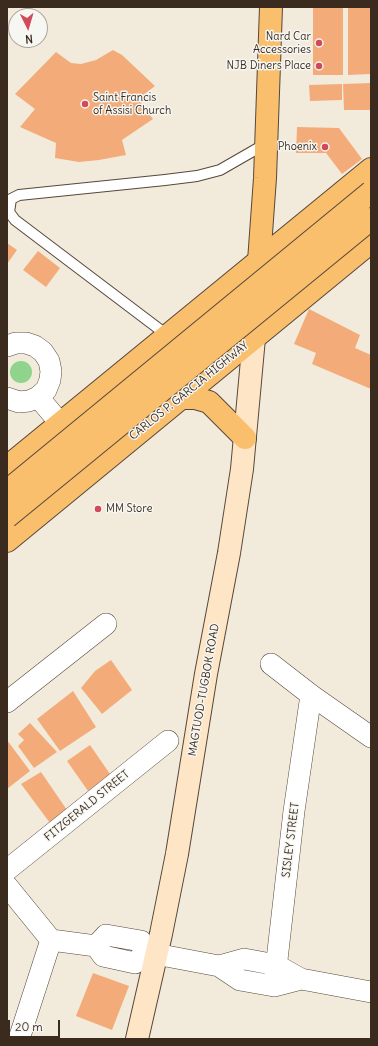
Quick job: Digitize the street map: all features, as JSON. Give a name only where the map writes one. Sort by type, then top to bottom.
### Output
[{"type":"main road","points":[[254,338],[266,143],[271,7]]},
{"type":"main road","points":[[7,467],[371,169]]},
{"type":"main road","points":[[7,490],[371,192]]},
{"type":"main road","points":[[319,211],[363,249]]},
{"type":"main road","name":"CARLOS P. GARCIA HIGHWAY","points":[[7,541],[16,522],[371,219]]},
{"type":"main road","name":"CARLOS P. GARCIA HIGHWAY","points":[[16,522],[97,467],[363,249]]},
{"type":"main road","points":[[168,335],[204,379]]},
{"type":"main road","name":"MAGTUOD-TUGBOK ROAD","points":[[137,1039],[151,953],[177,854],[205,682],[229,553],[241,476],[254,338]]},
{"type":"main road","points":[[119,375],[156,419]]},
{"type":"main road","points":[[181,398],[195,398],[209,402],[245,438]]},
{"type":"main road","points":[[60,423],[97,467]]},
{"type":"main road","points":[[7,505],[16,522]]},
{"type":"street","points":[[7,346],[16,343],[26,343],[35,346],[46,356],[49,361],[51,371],[50,380],[46,390],[38,396],[29,401],[18,402],[7,398]]},
{"type":"street","points":[[38,396],[60,423]]},
{"type":"street","points":[[7,702],[106,624]]},
{"type":"street","points":[[271,664],[311,695],[371,737]]},
{"type":"street","name":"SISLEY STREET","points":[[274,986],[294,811],[311,695]]},
{"type":"street","name":"FITZGERALD STREET","points":[[7,870],[168,742]]},
{"type":"street","points":[[7,886],[51,940],[96,946],[106,935],[141,941],[151,953],[219,966],[240,980],[274,986],[301,979]]},
{"type":"street","points":[[19,1039],[51,940]]},
{"type":"street","points":[[219,966],[244,959],[276,965],[301,979],[371,992]]},
{"type":"lane","points":[[168,335],[15,220],[9,212],[11,199],[19,195],[197,176],[220,170],[266,143]]},
{"type":"green space","points":[[21,361],[29,364],[32,372],[29,380],[21,383],[13,380],[10,372],[13,364]]},
{"type":"building","points":[[313,7],[343,7],[343,75],[313,75]]},
{"type":"building","points":[[348,7],[371,7],[371,74],[348,75]]},
{"type":"building","name":"Saint Francis of Assisi Church","points":[[113,50],[122,55],[155,86],[138,99],[153,119],[122,140],[126,155],[79,162],[55,158],[56,143],[20,127],[35,109],[15,94],[56,52],[71,63],[81,64],[96,60]]},
{"type":"building","points":[[371,83],[371,110],[344,110],[343,84]]},
{"type":"building","points":[[342,84],[342,100],[310,101],[309,85]]},
{"type":"building","name":"Phoenix","points":[[297,127],[339,128],[362,159],[342,174],[326,153],[296,153]]},
{"type":"building","points":[[7,243],[17,250],[7,264]]},
{"type":"building","points":[[38,251],[60,268],[46,287],[23,270]]},
{"type":"building","points":[[309,309],[360,335],[355,348],[371,355],[371,389],[312,364],[316,353],[294,344]]},
{"type":"building","points":[[111,660],[132,690],[102,714],[81,688],[95,671]]},
{"type":"building","points":[[73,691],[96,727],[60,751],[37,719]]},
{"type":"building","points":[[30,723],[57,752],[34,768],[18,746],[24,740],[18,734]]},
{"type":"building","points":[[7,740],[30,771],[7,789]]},
{"type":"building","points":[[90,745],[110,774],[88,791],[67,761]]},
{"type":"building","points":[[41,772],[67,810],[50,823],[21,784]]},
{"type":"building","points":[[93,973],[129,986],[112,1030],[76,1016]]},
{"type":"place","name":"Nard Car Accessories","points":[[319,43]]},
{"type":"place","name":"NJB Diners Place","points":[[319,66]]},
{"type":"place","name":"Saint Francis of Assisi Church","points":[[85,104]]},
{"type":"place","name":"Phoenix","points":[[325,147]]},
{"type":"place","name":"MM Store","points":[[98,509]]}]
